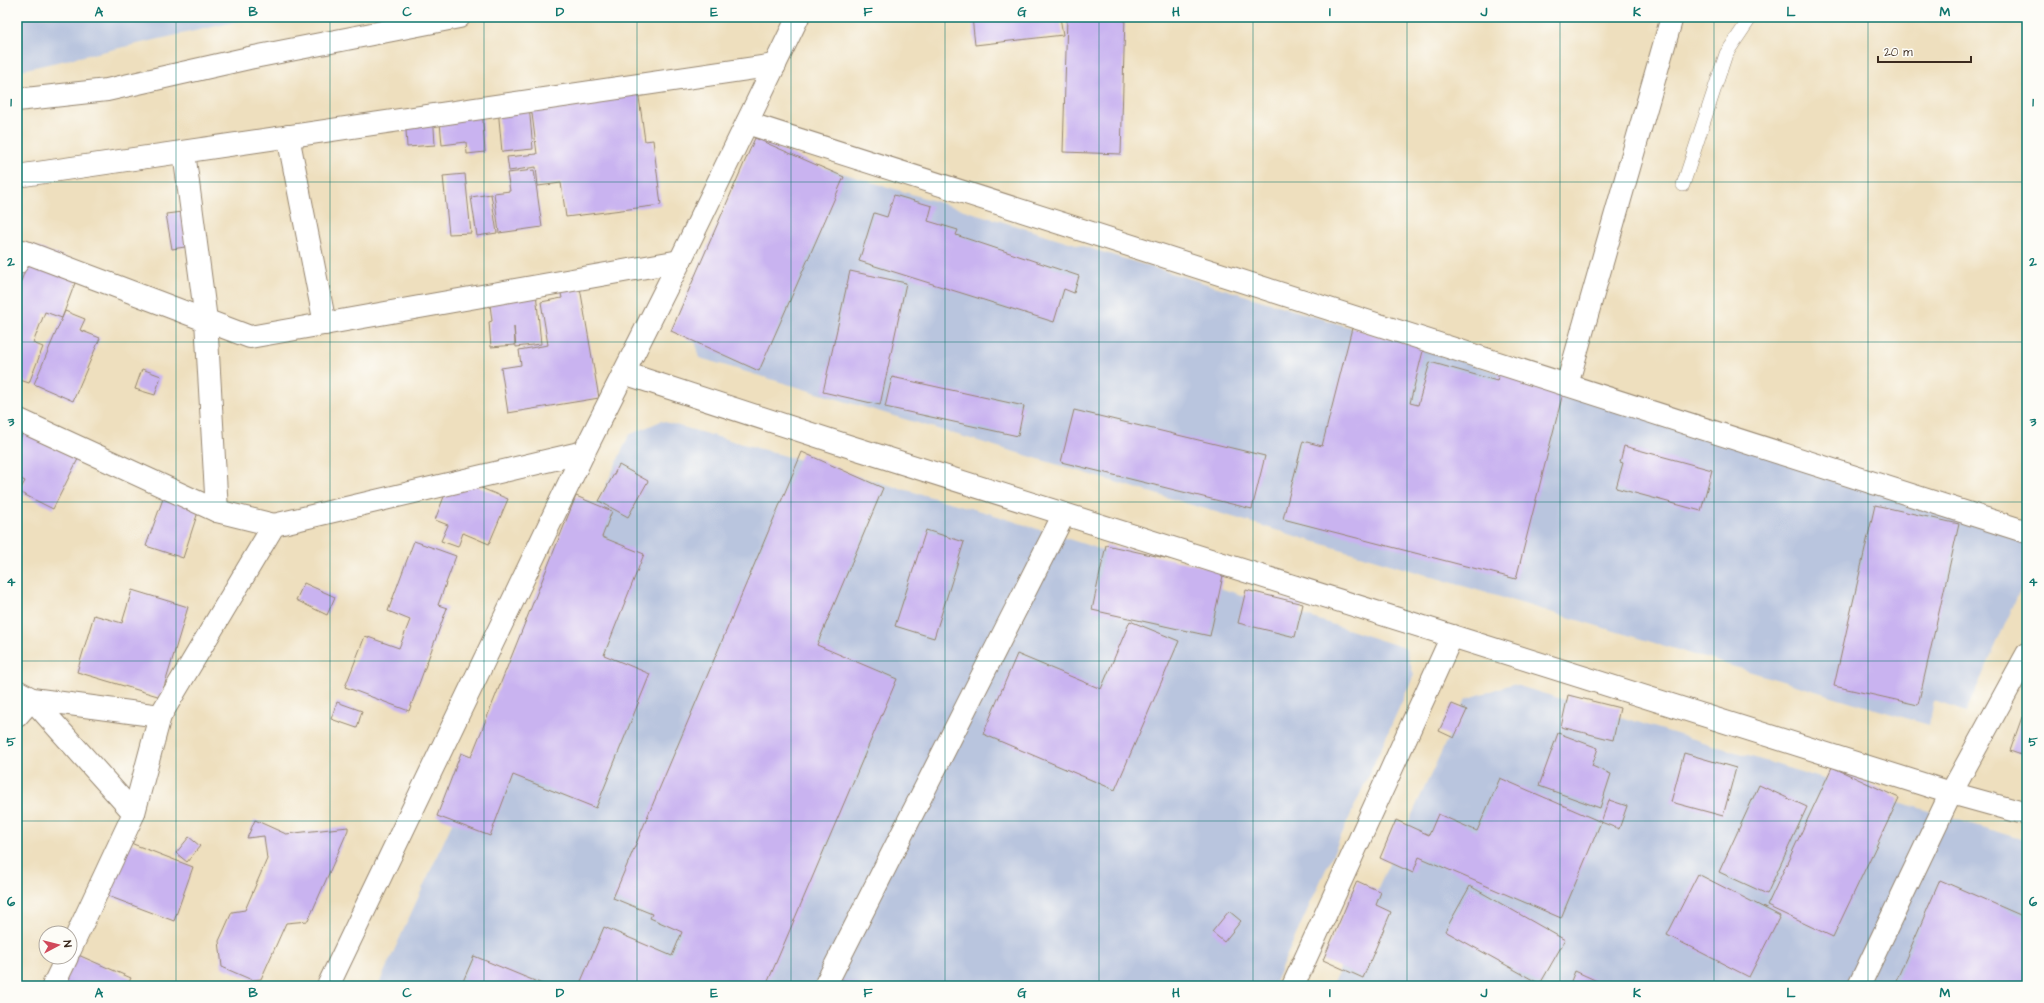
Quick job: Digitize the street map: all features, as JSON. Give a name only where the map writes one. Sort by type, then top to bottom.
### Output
[{"type":"street","points":[[17,100],[107,90],[249,58],[459,17]]},
{"type":"street","points":[[328,986],[584,452],[680,261],[798,17]]},
{"type":"street","points":[[1567,385],[1672,17]]},
{"type":"street","points":[[17,176],[775,65]]},
{"type":"street","points":[[747,123],[2027,532]]},
{"type":"street","points":[[288,136],[325,324]]},
{"type":"street","points":[[184,152],[206,320],[217,510]]},
{"type":"street","points":[[17,263],[23,251],[250,337],[680,261]]},
{"type":"street","points":[[624,373],[1452,636],[1952,793],[2027,814]]},
{"type":"street","points":[[17,419],[217,510],[274,525],[584,452]]},
{"type":"street","points":[[825,986],[1064,514]]},
{"type":"street","points":[[78,933],[134,813],[160,716],[274,525]]},
{"type":"street","points":[[1293,986],[1452,636]]},
{"type":"street","points":[[1860,986],[1952,793],[2027,654]]},
{"type":"street","points":[[24,695],[160,716]]},
{"type":"street","points":[[17,716],[24,695]]},
{"type":"street","points":[[24,695],[134,813]]},
{"type":"street","points":[[53,986],[62,965]]},
{"type":"lane","points":[[1682,185],[1726,54],[1751,17]]},
{"type":"shaded area","points":[[17,17],[257,17],[17,71]]},
{"type":"shaded area","points":[[776,153],[2027,533],[2027,575],[1966,712],[1934,701],[1929,725],[700,358],[691,326]]},
{"type":"shaded area","points":[[661,421],[988,513],[1405,648],[1414,675],[1273,986],[378,986],[629,435]]},
{"type":"shaded area","points":[[1512,684],[2027,841],[2027,986],[1332,986],[1466,699]]},
{"type":"building","points":[[972,17],[1060,17],[1063,35],[975,45]]},
{"type":"building","points":[[1067,17],[1125,17],[1121,154],[1063,152]]},
{"type":"building","points":[[638,90],[645,141],[653,140],[661,205],[566,217],[561,183],[538,186],[536,167],[509,171],[507,157],[537,154],[530,98]]},
{"type":"building","points":[[529,105],[533,149],[502,152],[498,108]]},
{"type":"building","points":[[482,107],[485,152],[467,154],[466,142],[442,145],[439,111]]},
{"type":"building","points":[[433,111],[435,145],[407,147],[405,113]]},
{"type":"building","points":[[755,138],[844,177],[759,371],[671,331]]},
{"type":"building","points":[[534,170],[542,227],[499,233],[494,193],[510,191],[507,173]]},
{"type":"building","points":[[465,174],[471,233],[449,234],[443,176]]},
{"type":"building","points":[[491,194],[497,233],[477,236],[471,197]]},
{"type":"building","points":[[894,195],[932,206],[928,221],[958,230],[956,235],[1079,276],[1074,293],[1064,289],[1054,322],[859,261],[874,213],[887,217]]},
{"type":"building","points":[[198,210],[204,244],[172,249],[166,214]]},
{"type":"building","points":[[34,246],[82,264],[62,318],[45,312],[33,343],[43,347],[29,383],[17,379],[17,292]]},
{"type":"building","points":[[850,271],[906,283],[880,405],[823,392]]},
{"type":"building","points":[[579,282],[599,398],[508,413],[501,368],[521,365],[519,350],[548,345],[541,302],[562,298],[559,285]]},
{"type":"building","points":[[536,292],[541,344],[516,347],[514,327],[515,345],[491,347],[489,322],[492,321],[489,297]]},
{"type":"building","points":[[65,311],[85,319],[80,330],[100,338],[73,401],[34,384]]},
{"type":"building","points":[[1352,328],[1424,347],[1410,403],[1418,405],[1430,362],[1497,381],[1499,372],[1564,389],[1516,579],[1283,519],[1303,441],[1322,446]]},
{"type":"building","points":[[142,369],[161,376],[155,395],[135,389]]},
{"type":"building","points":[[892,377],[1024,406],[1018,436],[885,407]]},
{"type":"building","points":[[1074,410],[1265,456],[1252,509],[1061,462]]},
{"type":"building","points":[[24,431],[78,459],[53,509],[19,492],[25,481],[17,477],[17,444]]},
{"type":"building","points":[[1624,446],[1712,470],[1701,511],[1616,488],[1623,463],[1620,462]]},
{"type":"building","points":[[802,452],[883,488],[817,645],[897,679],[766,986],[579,986],[604,927],[672,956],[682,932],[650,918],[652,914],[613,898]]},
{"type":"building","points":[[619,465],[648,481],[628,517],[599,501]]},
{"type":"building","points":[[452,476],[508,499],[489,544],[463,533],[458,547],[441,541],[448,525],[435,520]]},
{"type":"building","points":[[164,496],[199,509],[183,558],[146,546]]},
{"type":"building","points":[[576,496],[612,511],[602,537],[644,554],[604,655],[650,674],[596,808],[513,775],[490,836],[437,816],[461,753],[471,757]]},
{"type":"building","points":[[1875,505],[1959,524],[1918,705],[1834,686]]},
{"type":"building","points":[[926,530],[964,542],[934,638],[895,626]]},
{"type":"building","points":[[414,541],[456,556],[438,605],[447,608],[409,711],[345,687],[365,636],[399,648],[410,620],[388,611]]},
{"type":"building","points":[[1106,545],[1224,571],[1210,636],[1092,610]]},
{"type":"building","points":[[304,583],[335,597],[327,615],[296,600]]},
{"type":"building","points":[[132,590],[188,607],[161,697],[77,672],[94,615],[122,623]]},
{"type":"building","points":[[1246,590],[1303,604],[1295,637],[1238,623]]},
{"type":"building","points":[[1130,621],[1179,641],[1115,790],[983,734],[1017,654],[1101,689]]},
{"type":"building","points":[[1568,695],[1620,708],[1613,740],[1561,727]]},
{"type":"building","points":[[337,702],[362,711],[357,728],[331,719]]},
{"type":"building","points":[[1452,704],[1467,710],[1454,738],[1439,731]]},
{"type":"building","points":[[2022,717],[2027,719],[2027,757],[2010,751]]},
{"type":"building","points":[[1558,733],[1598,748],[1592,766],[1611,774],[1600,808],[1539,786]]},
{"type":"building","points":[[1684,753],[1736,768],[1723,816],[1671,802]]},
{"type":"building","points":[[1832,767],[1899,798],[1833,937],[1767,906]]},
{"type":"building","points":[[1500,778],[1601,822],[1561,918],[1419,857],[1413,873],[1380,858],[1396,820],[1429,835],[1438,814],[1477,831]]},
{"type":"building","points":[[1759,785],[1807,807],[1767,894],[1719,872]]},
{"type":"building","points":[[1609,800],[1627,806],[1619,829],[1601,822]]},
{"type":"building","points":[[255,820],[286,834],[348,827],[348,830],[308,921],[286,923],[261,979],[252,980],[222,967],[219,941],[232,912],[245,910],[267,859],[264,836],[247,838]]},
{"type":"building","points":[[189,837],[200,846],[187,862],[176,853]]},
{"type":"building","points":[[128,842],[193,867],[174,921],[108,896]]},
{"type":"building","points":[[1698,874],[1780,916],[1749,977],[1667,935]]},
{"type":"building","points":[[1940,880],[2027,918],[2027,986],[1894,986]]},
{"type":"building","points":[[1357,881],[1381,892],[1376,905],[1391,912],[1363,978],[1323,960]]},
{"type":"building","points":[[1470,886],[1565,940],[1540,984],[1445,931]]},
{"type":"building","points":[[1229,911],[1241,921],[1224,942],[1212,932]]},
{"type":"building","points":[[78,955],[131,978],[127,986],[62,986],[71,965],[78,965]]},
{"type":"building","points":[[474,956],[547,986],[461,986]]},
{"type":"building","points":[[1575,971],[1608,986],[1569,986]]},
{"type":"building","points":[[829,977],[859,984],[858,986],[827,986]]}]
